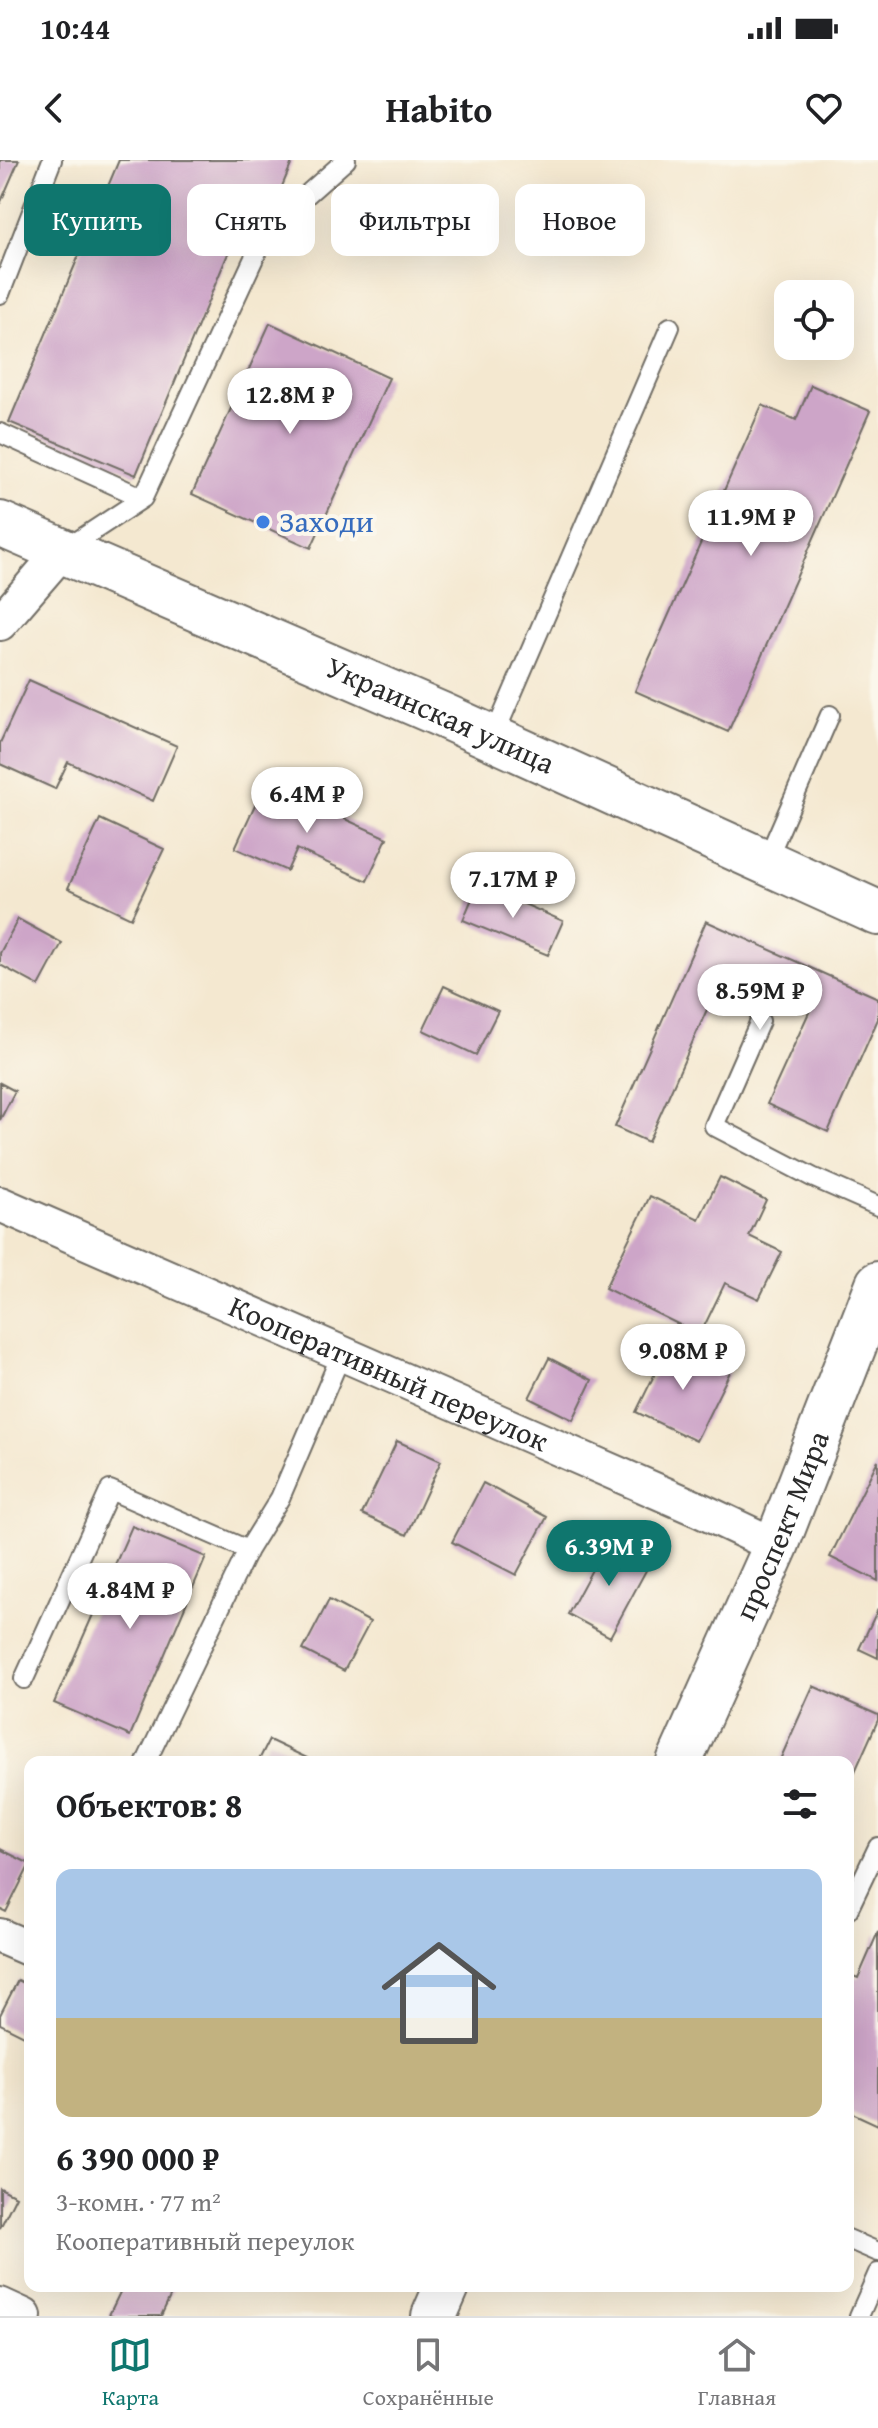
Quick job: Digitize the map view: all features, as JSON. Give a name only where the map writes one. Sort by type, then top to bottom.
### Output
[{"type":"main road","name":"Украинская улица","points":[[0,524],[493,738],[878,913]]},
{"type":"main road","name":"проспект Мира","points":[[682,1756],[776,1546],[878,1284]]},
{"type":"main road","points":[[434,2316],[444,2292]]},
{"type":"street","points":[[0,623],[62,551]]},
{"type":"street","name":"Кооперативный переулок","points":[[0,1204],[776,1546]]},
{"type":"street","points":[[0,1936],[24,1946]]},
{"type":"street","points":[[0,2305],[24,2316]]},
{"type":"lane","points":[[0,294],[52,160]]},
{"type":"lane","points":[[62,551],[143,498],[267,230],[346,160]]},
{"type":"lane","points":[[493,738],[670,327]]},
{"type":"lane","points":[[0,433],[143,498]]},
{"type":"lane","points":[[766,862],[830,715]]},
{"type":"lane","points":[[760,1021],[714,1126],[812,1177],[878,1206]]},
{"type":"lane","points":[[149,1756],[248,1550],[280,1498],[341,1355]]},
{"type":"lane","points":[[24,1679],[110,1490],[248,1550]]},
{"type":"lane","points":[[854,1897],[878,1847]]},
{"type":"lane","points":[[854,2242],[878,2252]]},
{"type":"lane","points":[[859,2316],[878,2273]]},
{"type":"building","points":[[0,160],[19,160],[0,204]]},
{"type":"building","points":[[119,160],[293,160],[283,184],[187,184],[187,256],[227,256],[136,475],[9,422],[79,256],[171,256],[171,184],[109,184]]},
{"type":"building","points":[[270,323],[389,378],[311,548],[192,494]]},
{"type":"building","points":[[811,385],[870,411],[728,732],[635,691],[762,405],[796,420]]},
{"type":"building","points":[[29,680],[177,746],[153,801],[68,762],[55,789],[0,764],[0,743]]},
{"type":"building","points":[[265,783],[387,838],[367,881],[297,849],[287,871],[235,848]]},
{"type":"building","points":[[100,819],[164,849],[131,918],[68,888]]},
{"type":"building","points":[[478,884],[563,921],[548,955],[463,920]]},
{"type":"building","points":[[18,919],[62,943],[39,986],[0,965],[0,953]]},
{"type":"building","points":[[706,921],[878,998],[878,1019],[828,1132],[767,1104],[811,1008],[725,969],[648,1142],[615,1127]]},
{"type":"building","points":[[444,986],[498,1011],[476,1055],[423,1030]]},
{"type":"building","points":[[0,1083],[15,1091],[0,1120]]},
{"type":"building","points":[[720,1177],[766,1200],[749,1236],[782,1252],[759,1299],[725,1283],[700,1335],[605,1288],[650,1196],[699,1219]]},
{"type":"building","points":[[670,1343],[730,1372],[696,1441],[636,1412]]},
{"type":"building","points":[[549,1358],[592,1380],[573,1420],[529,1398]]},
{"type":"building","points":[[397,1441],[441,1461],[407,1535],[362,1514]]},
{"type":"building","points":[[878,1460],[878,1581],[830,1557]]},
{"type":"building","points":[[483,1483],[547,1517],[516,1575],[452,1542]]},
{"type":"building","points":[[132,1526],[206,1557],[130,1736],[54,1703]]},
{"type":"building","points":[[608,1540],[650,1563],[610,1637],[568,1614]]},
{"type":"building","points":[[329,1600],[370,1622],[344,1671],[303,1650]]},
{"type":"building","points":[[878,1609],[878,1658],[859,1649]]},
{"type":"building","points":[[813,1686],[878,1715],[854,1774],[854,1756],[782,1756]]},
{"type":"building","points":[[269,1740],[303,1756],[261,1756]]},
{"type":"building","points":[[0,1849],[24,1861],[24,1876],[6,1912],[0,1909]]},
{"type":"building","points":[[878,1932],[878,2125],[854,2114],[854,1976],[858,1978]]},
{"type":"building","points":[[18,1980],[24,1983],[24,2036],[0,2024],[0,2015]]},
{"type":"building","points":[[0,2188],[16,2196],[0,2228]]},
{"type":"building","points":[[120,2292],[172,2292],[161,2316],[109,2315]]},
{"type":"place","name":"Заходи","points":[[263,522]]}]
